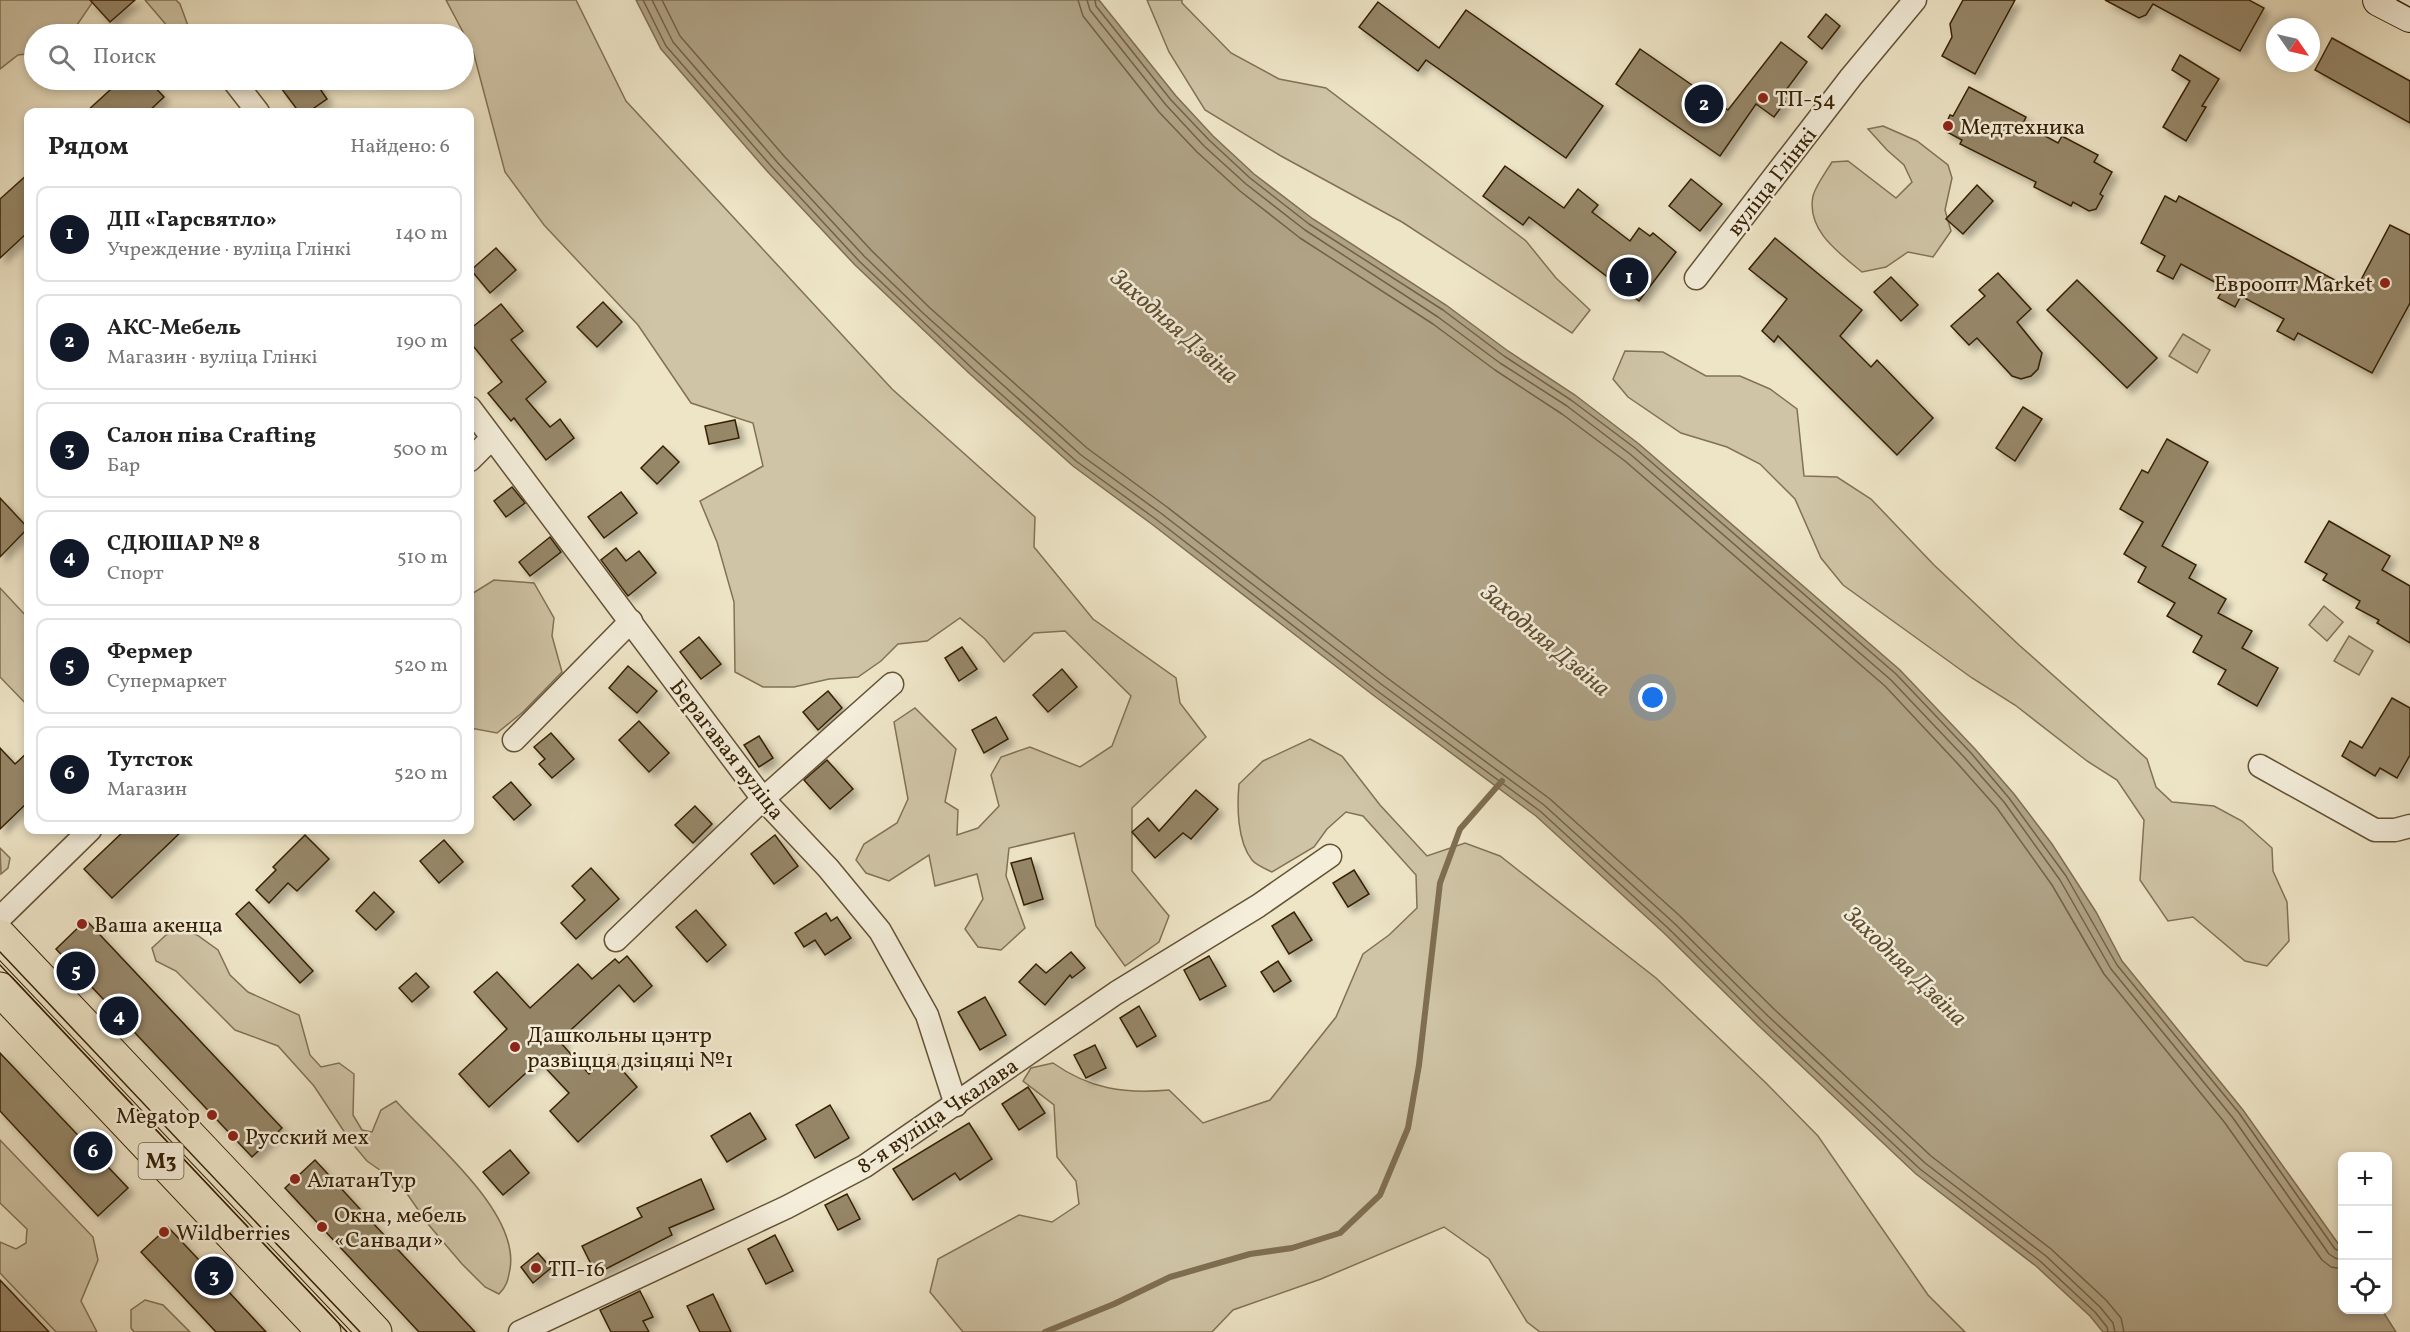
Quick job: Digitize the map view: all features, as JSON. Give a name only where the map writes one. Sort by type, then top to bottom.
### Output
[{"type":"main road","name":"М3","points":[[0,936],[375,1332]]},
{"type":"main road","name":"М3","points":[[0,989],[324,1332]]},
{"type":"street","name":"вуліца Глінкі","points":[[1696,278],[1851,77],[1915,0]]},
{"type":"street","points":[[241,90],[255,108]]},
{"type":"street","name":"Берагавая вуліца","points":[[474,414],[763,799],[828,868],[879,931],[927,1015],[956,1105]]},
{"type":"street","points":[[474,456],[492,439]]},
{"type":"street","points":[[514,740],[631,621]]},
{"type":"street","points":[[616,940],[763,799],[892,684]]},
{"type":"street","points":[[2260,766],[2375,830],[2395,830],[2410,826]]},
{"type":"street","points":[[0,918],[86,834]]},
{"type":"street","name":"8-я вуліца Чкалава","points":[[520,1332],[787,1208],[865,1166],[1116,993],[1258,906],[1330,856]]},
{"type":"shaded area","points":[[0,0],[94,0],[78,24],[24,24],[24,54],[18,55],[0,69]]},
{"type":"shaded area","points":[[145,0],[176,0],[180,4],[187,24],[165,24]]},
{"type":"shaded area","points":[[446,0],[576,0],[626,101],[892,389],[1035,517],[1034,547],[1093,619],[1176,678],[1180,703],[1206,737],[1132,808],[1132,871],[1169,916],[1159,942],[1125,966],[1096,926],[1074,833],[1009,848],[1006,876],[1025,928],[1001,950],[978,947],[965,929],[983,899],[977,874],[935,886],[929,855],[889,881],[866,873],[856,860],[864,844],[897,823],[908,799],[894,722],[915,708],[956,749],[945,802],[958,810],[957,835],[978,828],[999,806],[991,775],[1001,757],[1030,747],[1080,767],[1112,746],[1131,696],[1065,631],[1034,633],[1004,662],[985,639],[960,618],[927,641],[898,644],[881,661],[858,677],[829,679],[794,687],[763,687],[735,672],[734,602],[717,542],[700,501],[763,466],[753,423],[691,403],[638,325],[544,225],[505,172],[474,55],[474,24],[459,24]]},
{"type":"shaded area","points":[[1147,0],[1182,0],[1182,3],[1231,53],[1279,79],[1326,88],[1526,241],[1556,278],[1590,310],[1572,333],[1402,222],[1281,156],[1205,110],[1169,52]]},
{"type":"shaded area","points":[[1883,126],[1917,141],[1948,165],[1952,178],[1945,210],[1951,231],[1933,257],[1908,252],[1886,267],[1862,272],[1835,249],[1819,230],[1814,220],[1813,196],[1832,162],[1848,161],[1896,198],[1912,182],[1904,165],[1868,129]]},
{"type":"shaded area","points":[[2183,334],[2210,350],[2197,373],[2169,356]]},
{"type":"shaded area","points":[[1625,351],[1663,352],[1706,376],[1740,376],[1770,389],[1797,409],[1804,476],[1837,477],[1871,499],[1934,565],[2019,645],[2147,759],[2156,787],[2172,802],[2214,806],[2242,821],[2272,848],[2273,871],[2287,902],[2289,941],[2267,966],[2245,961],[2193,917],[2168,921],[2140,880],[2144,820],[2117,780],[2087,761],[2015,705],[1972,678],[1843,585],[1821,558],[1795,499],[1760,464],[1727,447],[1681,433],[1628,397],[1613,379]]},
{"type":"shaded area","points":[[494,580],[534,583],[554,618],[552,636],[562,672],[523,712],[497,733],[474,729],[474,592]]},
{"type":"shaded area","points":[[0,588],[24,614],[24,702],[0,677]]},
{"type":"shaded area","points":[[2324,606],[2343,622],[2327,641],[2309,625]]},
{"type":"shaded area","points":[[2349,636],[2373,651],[2359,675],[2334,661]]},
{"type":"shaded area","points":[[1310,739],[1342,756],[1380,805],[1427,856],[1465,843],[1500,856],[1656,978],[1818,1136],[1928,1295],[1965,1332],[1540,1332],[1527,1322],[1489,1259],[1444,1227],[1321,1279],[1233,1310],[1212,1332],[963,1332],[930,1292],[938,1259],[1019,1215],[1052,1222],[1079,1204],[1076,1181],[1057,1157],[1054,1105],[1023,1081],[1031,1068],[1053,1063],[1080,1079],[1108,1088],[1137,1091],[1169,1090],[1203,1123],[1270,1100],[1336,1017],[1363,954],[1389,935],[1417,908],[1416,875],[1363,816],[1346,812],[1327,829],[1314,847],[1272,872],[1252,860],[1243,843],[1241,833],[1238,813],[1239,784],[1263,761]]},
{"type":"shaded area","points":[[0,848],[10,858],[8,868],[1,874]]},
{"type":"shaded area","points":[[177,928],[197,935],[218,950],[230,975],[248,992],[299,1015],[310,1055],[321,1067],[339,1063],[354,1074],[353,1115],[362,1130],[372,1132],[381,1110],[396,1101],[470,1179],[488,1201],[501,1224],[509,1247],[509,1276],[499,1294],[485,1287],[462,1264],[428,1224],[401,1185],[367,1161],[351,1142],[314,1086],[278,1046],[235,1030],[176,971],[156,961],[152,948]]},
{"type":"shaded area","points":[[0,1140],[93,1237],[98,1260],[81,1301],[97,1332],[56,1332],[0,1273],[0,1242],[16,1249],[26,1243],[27,1229],[0,1203]]},
{"type":"shaded area","points":[[145,1300],[163,1305],[190,1332],[134,1332],[131,1328],[131,1310]]},
{"type":"water","name":"Заходняя Дзвіна","points":[[636,0],[1099,0],[1176,96],[1213,136],[1254,174],[1313,219],[1446,305],[1508,351],[1575,395],[1639,444],[1900,670],[2014,794],[2052,844],[2096,912],[2122,961],[2243,1110],[2338,1243],[2338,1314],[2385,1314],[2396,1332],[2103,1332],[2090,1316],[2036,1266],[1916,1174],[1664,933],[1536,816],[1073,466],[970,374],[855,265],[767,171],[661,49]]},
{"type":"building","points":[[90,0],[135,0],[110,22]]},
{"type":"building","points":[[1963,0],[2015,0],[1975,74],[1942,56],[1952,37],[1950,24]]},
{"type":"building","points":[[2105,0],[2249,0],[2264,8],[2240,51],[2153,4],[2146,15],[2139,18]]},
{"type":"building","points":[[1378,2],[1439,48],[1466,10],[1603,106],[1566,158],[1426,60],[1418,71],[1359,27]]},
{"type":"building","points":[[1826,14],[1840,26],[1822,49],[1808,37]]},
{"type":"building","points":[[2332,38],[2410,81],[2410,123],[2319,72],[2320,61]]},
{"type":"building","points":[[1781,42],[1807,62],[1780,98],[1785,102],[1774,117],[1756,104],[1720,156],[1616,84],[1640,49],[1728,110]]},
{"type":"building","points":[[2180,55],[2219,79],[2202,106],[2206,107],[2186,141],[2163,127],[2190,81],[2172,70]]},
{"type":"building","points":[[1969,87],[2026,117],[2023,124],[2058,143],[2062,136],[2098,155],[2094,162],[2112,172],[2100,194],[2103,196],[2096,209],[2089,211],[2073,202],[2071,206],[2034,187],[2036,182],[1960,144],[1962,140],[1947,132],[1945,126],[1950,115],[1953,116]]},
{"type":"building","points":[[110,90],[157,90],[164,97],[152,108],[90,108]]},
{"type":"building","points":[[282,90],[321,90],[327,99],[314,108],[296,108]]},
{"type":"building","points":[[1505,166],[1564,208],[1578,189],[1598,205],[1592,212],[1630,241],[1639,228],[1650,236],[1653,233],[1676,252],[1639,301],[1529,217],[1523,225],[1483,196]]},
{"type":"building","points":[[24,178],[24,236],[0,258],[0,199]]},
{"type":"building","points":[[1691,179],[1722,204],[1700,231],[1669,206]]},
{"type":"building","points":[[1977,185],[1993,201],[1963,234],[1946,219]]},
{"type":"building","points":[[2165,196],[2176,202],[2179,196],[2355,291],[2390,225],[2410,235],[2410,303],[2372,373],[2298,333],[2294,340],[2277,331],[2284,319],[2241,296],[2235,307],[2218,298],[2224,287],[2181,264],[2173,279],[2157,271],[2165,256],[2141,243]]},
{"type":"building","points":[[1775,238],[1862,310],[1840,336],[1871,367],[1877,360],[1933,418],[1897,455],[1778,336],[1774,342],[1762,331],[1787,299],[1749,269]]},
{"type":"building","points":[[496,248],[516,270],[490,293],[474,274],[474,267]]},
{"type":"building","points":[[1998,273],[2031,309],[2017,322],[2042,353],[2038,369],[2031,376],[2021,379],[2012,376],[1977,338],[1969,345],[1951,326],[1985,296],[1979,290]]},
{"type":"building","points":[[1891,277],[1918,305],[1901,321],[1874,292]]},
{"type":"building","points":[[2077,280],[2157,358],[2127,388],[2047,310]]},
{"type":"building","points":[[603,302],[622,322],[597,347],[577,327]]},
{"type":"building","points":[[501,304],[523,331],[511,340],[546,382],[526,399],[550,427],[560,419],[574,438],[546,460],[514,418],[511,421],[488,393],[502,382],[474,347],[474,326]]},
{"type":"building","points":[[2023,407],[2042,419],[2015,461],[1996,448]]},
{"type":"building","points":[[735,420],[739,438],[709,444],[705,426]]},
{"type":"building","points":[[2167,439],[2208,462],[2162,546],[2196,565],[2189,578],[2226,599],[2218,613],[2252,631],[2242,648],[2278,668],[2257,706],[2218,684],[2226,670],[2193,652],[2202,636],[2167,616],[2175,603],[2138,582],[2146,567],[2124,554],[2143,522],[2120,509],[2142,470],[2148,473]]},
{"type":"building","points":[[663,446],[679,462],[657,484],[641,468]]},
{"type":"building","points":[[512,487],[525,503],[506,517],[494,501]]},
{"type":"building","points":[[621,492],[637,513],[604,538],[588,517]]},
{"type":"building","points":[[0,498],[24,524],[24,532],[0,557]]},
{"type":"building","points":[[2329,521],[2390,556],[2382,570],[2410,586],[2410,643],[2377,623],[2379,620],[2356,608],[2360,601],[2323,580],[2327,574],[2305,562]]},
{"type":"building","points":[[550,537],[561,552],[530,576],[519,562]]},
{"type":"building","points":[[616,548],[626,561],[639,551],[656,573],[628,596],[601,560]]},
{"type":"building","points":[[699,637],[721,664],[701,679],[680,652]]},
{"type":"building","points":[[962,647],[977,669],[959,681],[945,658]]},
{"type":"building","points":[[628,666],[657,691],[637,713],[609,688]]},
{"type":"building","points":[[1062,669],[1077,687],[1048,712],[1033,695]]},
{"type":"building","points":[[828,691],[842,708],[818,730],[803,712]]},
{"type":"building","points":[[2392,698],[2410,708],[2410,755],[2397,778],[2380,768],[2375,776],[2342,756],[2350,741],[2362,748]]},
{"type":"building","points":[[996,717],[1008,739],[984,753],[972,730]]},
{"type":"building","points":[[639,721],[669,753],[649,772],[619,740]]},
{"type":"building","points":[[551,733],[574,759],[552,778],[539,764],[545,759],[534,747]]},
{"type":"building","points":[[759,736],[773,758],[759,767],[744,745]]},
{"type":"building","points":[[0,748],[15,764],[24,756],[24,806],[0,829]]},
{"type":"building","points":[[827,760],[853,789],[830,809],[804,780]]},
{"type":"building","points":[[511,782],[531,805],[514,820],[493,797]]},
{"type":"building","points":[[1196,790],[1218,809],[1191,839],[1183,833],[1155,858],[1132,832],[1148,818],[1159,831]]},
{"type":"building","points":[[695,806],[712,824],[693,843],[675,825]]},
{"type":"building","points":[[121,834],[179,834],[112,898],[84,869]]},
{"type":"building","points":[[305,835],[329,859],[297,891],[288,883],[269,903],[256,890],[276,870],[273,867]]},
{"type":"building","points":[[775,835],[798,866],[774,884],[751,854]]},
{"type":"building","points":[[444,840],[463,862],[439,883],[420,861]]},
{"type":"building","points":[[1031,858],[1043,899],[1024,905],[1011,863]]},
{"type":"building","points":[[591,868],[619,899],[576,939],[561,923],[585,900],[572,886]]},
{"type":"building","points":[[1354,870],[1369,894],[1348,907],[1333,883]]},
{"type":"building","points":[[374,892],[394,912],[376,930],[356,911]]},
{"type":"building","points":[[249,902],[313,971],[300,983],[236,914]]},
{"type":"building","points":[[696,910],[726,945],[707,962],[676,927]]},
{"type":"building","points":[[1294,912],[1312,940],[1289,954],[1272,926]]},
{"type":"building","points":[[826,913],[831,921],[837,917],[851,938],[825,955],[815,940],[804,947],[795,933]]},
{"type":"building","points":[[86,920],[282,1128],[252,1157],[56,949]]},
{"type":"building","points":[[1071,952],[1085,968],[1072,978],[1070,975],[1045,1005],[1019,982],[1036,964],[1046,973]]},
{"type":"building","points":[[627,956],[652,986],[634,1002],[619,985],[559,1041],[589,1074],[609,1055],[637,1087],[578,1142],[550,1111],[569,1093],[539,1061],[489,1107],[459,1074],[507,1029],[474,992],[497,972],[530,1008],[578,964],[592,979],[615,959],[619,963]]},
{"type":"building","points":[[1209,956],[1226,986],[1200,1000],[1184,970]]},
{"type":"building","points":[[1278,961],[1291,981],[1274,992],[1261,972]]},
{"type":"building","points":[[416,973],[429,987],[412,1002],[399,988]]},
{"type":"building","points":[[985,997],[1006,1035],[980,1050],[958,1012]]},
{"type":"building","points":[[1139,1006],[1156,1036],[1137,1047],[1120,1018]]},
{"type":"building","points":[[1095,1045],[1106,1068],[1086,1078],[1074,1055]]},
{"type":"building","points":[[0,1053],[128,1188],[98,1216],[0,1111]]},
{"type":"building","points":[[1028,1087],[1045,1113],[1019,1130],[1002,1104]]},
{"type":"building","points":[[830,1105],[849,1138],[815,1158],[796,1125]]},
{"type":"building","points":[[750,1113],[766,1139],[727,1162],[711,1136]]},
{"type":"building","points":[[969,1123],[992,1159],[960,1180],[955,1173],[913,1200],[893,1169]]},
{"type":"building","points":[[510,1150],[529,1173],[503,1195],[483,1172]]},
{"type":"building","points":[[315,1160],[475,1332],[419,1332],[285,1188]]},
{"type":"building","points":[[701,1179],[714,1209],[669,1228],[672,1235],[596,1274],[582,1246],[642,1217],[637,1208]]},
{"type":"building","points":[[847,1194],[860,1219],[838,1230],[825,1205]]},
{"type":"building","points":[[168,1227],[266,1332],[216,1332],[141,1252]]},
{"type":"building","points":[[775,1235],[793,1271],[766,1284],[748,1249]]},
{"type":"building","name":"ТП-16","points":[[538,1253],[551,1268],[533,1283],[521,1267]]},
{"type":"building","points":[[0,1280],[49,1332],[0,1332]]},
{"type":"building","points":[[640,1291],[653,1317],[643,1321],[649,1332],[611,1332],[600,1310]]},
{"type":"building","points":[[713,1294],[731,1332],[700,1332],[687,1306]]},
{"type":"waterway","points":[[1045,1332],[1114,1304],[1170,1277],[1250,1254],[1292,1248],[1340,1233],[1380,1195],[1408,1128],[1419,1065],[1440,883],[1460,829],[1502,781]]},
{"type":"tram line","points":[[2397,0],[2410,7]]},
{"type":"tram line","points":[[0,952],[360,1332]]},
{"type":"tram line","points":[[0,965],[347,1332]]},
{"type":"place","name":"ТП-54","points":[[1763,98]]},
{"type":"place","name":"АКС-Мебель","points":[[1704,104]]},
{"type":"place","name":"Медтехника","points":[[1948,126]]},
{"type":"place","name":"ДП «Гарсвятло»","points":[[1629,277]]},
{"type":"place","name":"Евроопт Market","points":[[2385,283]]},
{"type":"place","name":"Ваша акенца","points":[[82,924]]},
{"type":"place","name":"Фермер","points":[[76,971]]},
{"type":"place","name":"СДЮШАР № 8","points":[[119,1016]]},
{"type":"place","name":"Дашкольны цэнтр развіцця дзіцяці №1","points":[[515,1047]]},
{"type":"place","name":"Megatop","points":[[212,1115]]},
{"type":"place","name":"Русский мех","points":[[233,1136]]},
{"type":"place","name":"Тутсток","points":[[93,1151]]},
{"type":"place","name":"АлатанТур","points":[[295,1179]]},
{"type":"place","name":"Окна, мебель «Санвади»","points":[[322,1227]]},
{"type":"place","name":"Wildberries","points":[[164,1232]]},
{"type":"place","name":"ТП-16","points":[[536,1268]]},
{"type":"place","name":"Салон піва Crafting","points":[[214,1276]]}]
